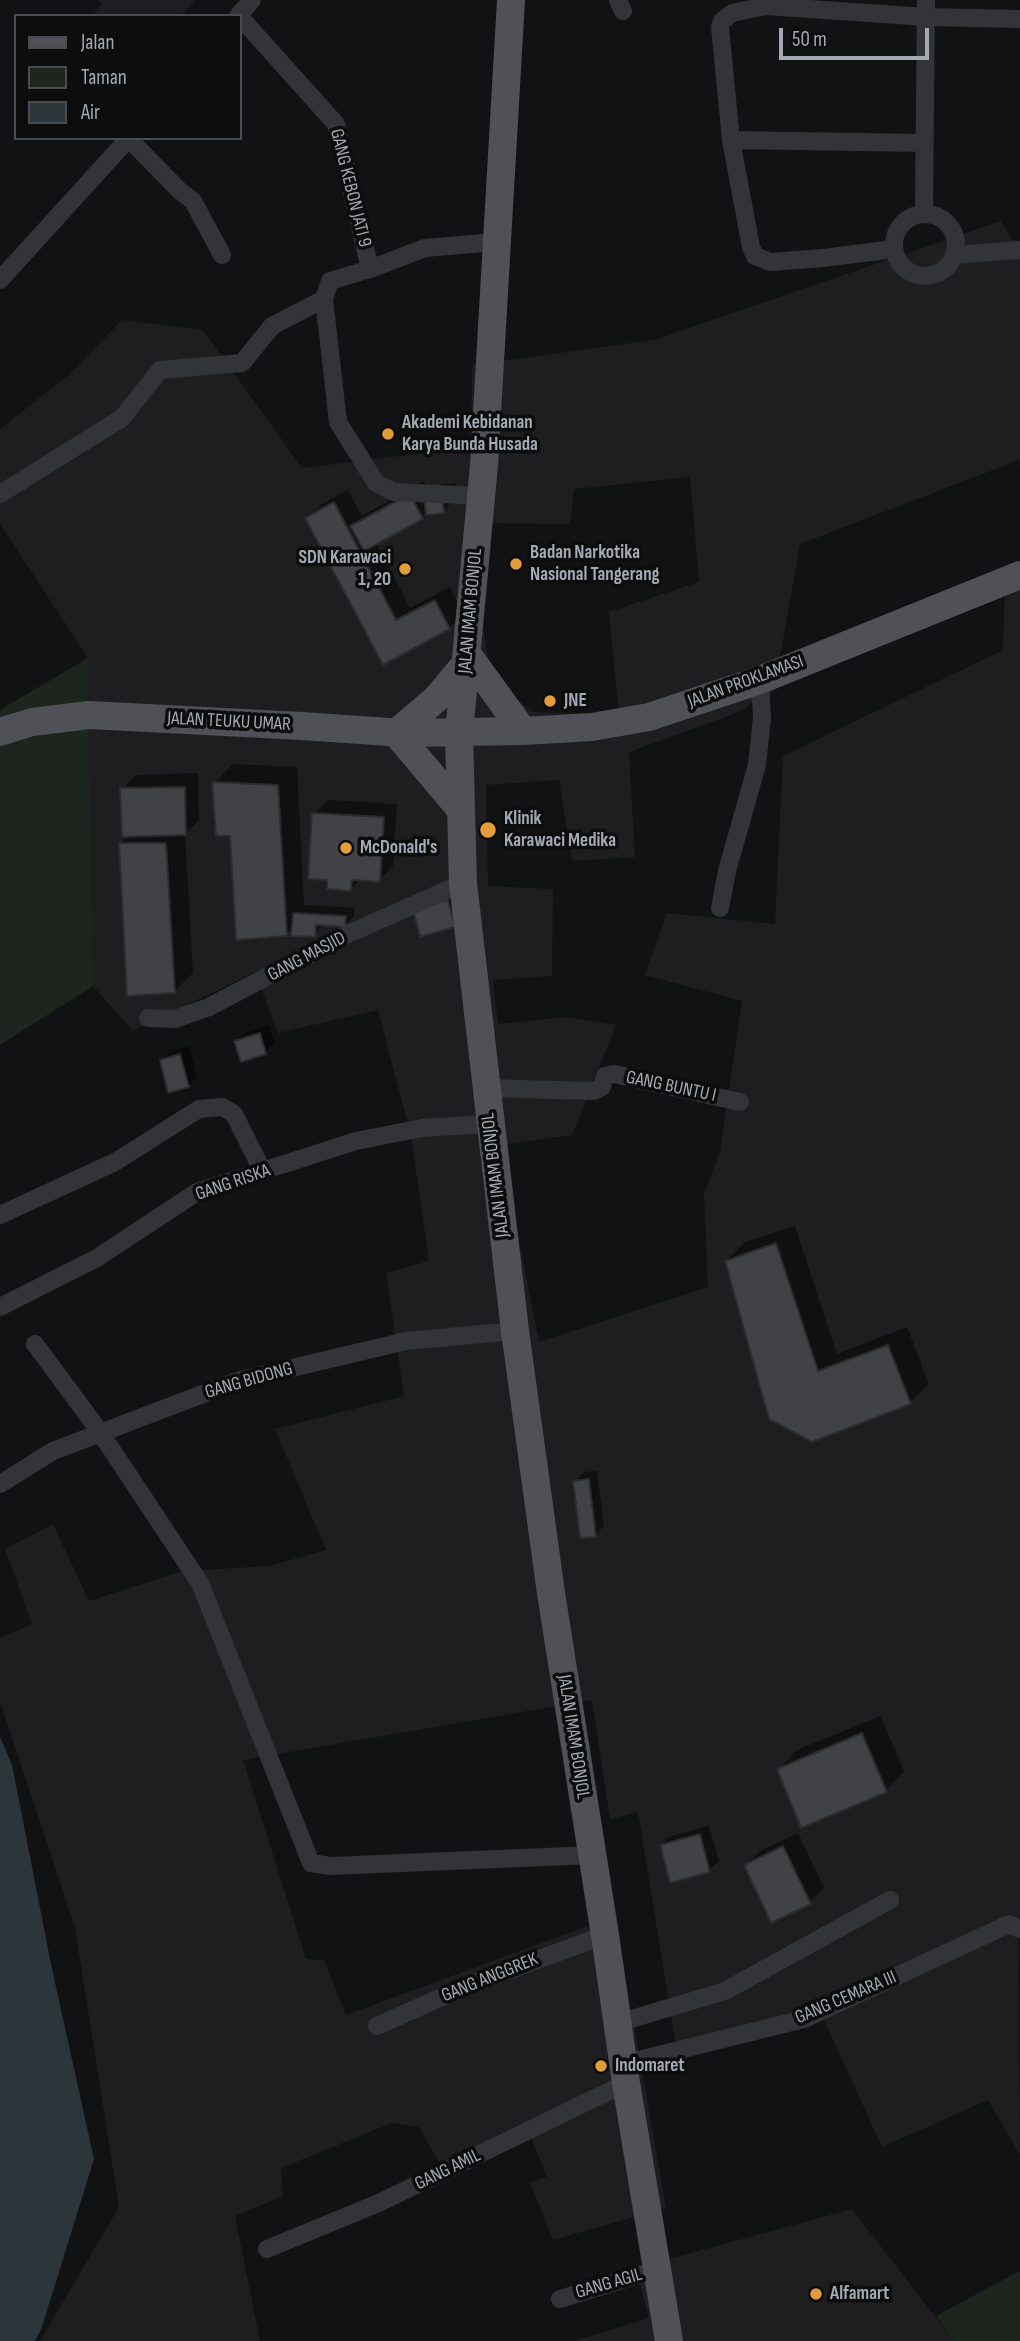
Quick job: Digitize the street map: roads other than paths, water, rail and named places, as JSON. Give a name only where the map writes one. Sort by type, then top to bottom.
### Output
[{"type":"main road","name":"JALAN IMAM BONJOL","points":[[511,0],[481,496],[459,733],[463,883],[489,1124],[551,1593],[624,2074],[659,2269],[669,2341]]},
{"type":"main road","name":"JALAN PROKLAMASI","points":[[459,733],[592,727],[649,716],[760,680],[1020,575]]},
{"type":"main road","points":[[461,810],[396,733],[436,699],[467,658],[523,731]]},
{"type":"main road","name":"JALAN TEUKU UMAR","points":[[0,732],[32,722],[89,715],[396,733],[459,733]]},
{"type":"street","points":[[241,14],[252,0]]},
{"type":"street","points":[[894,249],[823,258],[770,261],[755,256],[731,140],[720,27],[722,21],[732,13],[766,3],[926,8],[1020,19]]},
{"type":"street","points":[[924,214],[926,8]]},
{"type":"street","name":"GANG KEBON JATI 9","points":[[242,19],[336,124],[370,269]]},
{"type":"street","points":[[0,280],[128,140]]},
{"type":"street","points":[[130,140],[178,190],[193,201],[222,256]]},
{"type":"street","points":[[731,140],[924,143]]},
{"type":"street","points":[[934,215],[950,227],[954,235],[954,255],[941,271],[921,276],[903,267],[894,249],[898,229],[913,216],[934,215]]},
{"type":"street","points":[[481,496],[394,492],[376,483],[338,422],[324,299],[330,281],[425,248],[496,242]]},
{"type":"street","points":[[954,255],[1020,250]]},
{"type":"street","points":[[0,494],[122,418],[160,370],[242,363],[272,326],[324,299]]},
{"type":"street","points":[[720,908],[727,872],[757,765],[762,718],[760,680]]},
{"type":"street","name":"GANG MASJID","points":[[148,1018],[175,1019],[209,1007],[348,934],[463,883]]},
{"type":"street","name":"GANG BUNTU I","points":[[486,1088],[594,1091],[602,1087],[605,1076],[614,1074],[740,1102]]},
{"type":"street","points":[[0,1215],[115,1162],[199,1109],[223,1107],[234,1114],[263,1172]]},
{"type":"street","name":"GANG RISKA","points":[[0,1307],[97,1258],[197,1192],[356,1141],[422,1128],[489,1124]]},
{"type":"street","name":"GANG BIDONG","points":[[0,1484],[53,1451],[237,1381],[406,1342],[515,1331]]},
{"type":"street","points":[[35,1344],[100,1432],[200,1583],[311,1863],[330,1866],[592,1854]]},
{"type":"street","points":[[618,2024],[725,1991],[890,1900]]},
{"type":"street","name":"GANG CEMARA III","points":[[624,2074],[804,2019],[1010,1924],[1020,1929]]},
{"type":"street","name":"GANG ANGGREK","points":[[377,2026],[468,1985],[605,1935]]},
{"type":"street","name":"GANG AMIL","points":[[267,2249],[381,2202],[624,2074]]},
{"type":"street","name":"GANG AGIL","points":[[559,2299],[659,2269]]},
{"type":"water","points":[[0,1737],[12,1765],[52,1969],[94,2159],[41,2330],[35,2341],[0,2341]]},
{"type":"place","name":"Akademi Kebidanan Karya Bunda Husada","points":[[388,434]]},
{"type":"place","name":"Badan Narkotika Nasional Tangerang","points":[[516,564]]},
{"type":"place","name":"SDN Karawaci 1, 20","points":[[405,569]]},
{"type":"place","name":"JNE","points":[[550,701]]},
{"type":"place","name":"Klinik Karawaci Medika","points":[[488,830]]},
{"type":"place","name":"McDonald's","points":[[346,848]]},
{"type":"place","name":"Indomaret","points":[[601,2066]]},
{"type":"place","name":"Alfamart","points":[[816,2294]]}]
